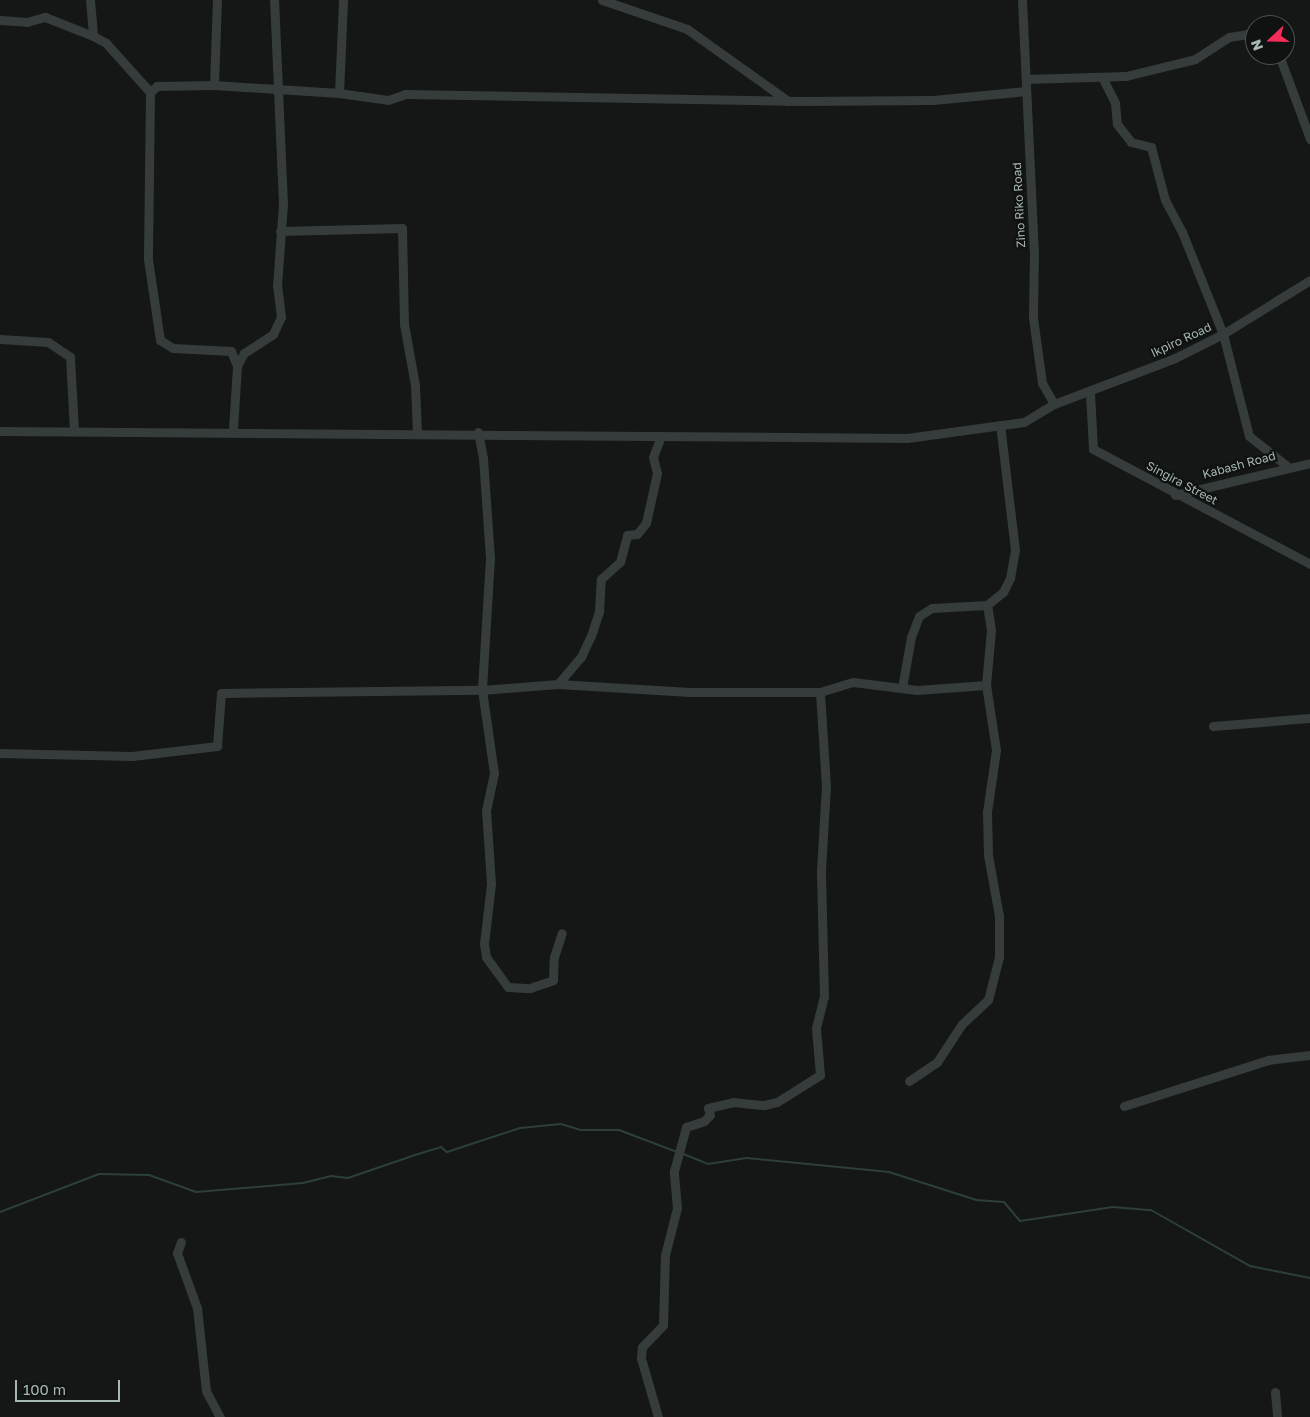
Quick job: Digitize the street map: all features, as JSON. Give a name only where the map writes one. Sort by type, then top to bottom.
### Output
[{"type":"street","points":[[90,0],[93,36]]},
{"type":"street","points":[[214,85],[217,0]]},
{"type":"street","points":[[237,366],[244,354],[273,334],[281,317],[277,286],[283,204],[274,0]]},
{"type":"street","points":[[339,92],[343,0]]},
{"type":"street","points":[[602,0],[687,29],[788,101]]},
{"type":"street","name":"Zino Riko Road","points":[[1022,0],[1034,251],[1033,318],[1040,376],[1047,398],[1054,404]]},
{"type":"street","points":[[0,20],[27,22],[45,17],[93,36],[106,43],[150,92],[148,259],[160,340],[173,348],[231,351],[237,366],[233,430]]},
{"type":"street","points":[[1026,79],[1126,76],[1195,59],[1229,37],[1245,35]]},
{"type":"street","points":[[1283,65],[1310,139]]},
{"type":"street","points":[[1102,77],[1115,103],[1117,124],[1131,142],[1150,148],[1165,200],[1182,232],[1198,279],[1223,334],[1249,436],[1287,466]]},
{"type":"street","points":[[150,92],[157,86],[214,85],[339,92],[388,100],[405,94],[788,101],[933,100],[1026,92]]},
{"type":"street","points":[[280,231],[402,228],[404,324],[415,385],[417,432]]},
{"type":"street","name":"Ikpiro Road","points":[[0,430],[478,432],[907,438],[1024,422],[1054,404],[1090,393],[1223,334],[1310,280]]},
{"type":"street","points":[[0,340],[48,342],[70,357],[74,430]]},
{"type":"street","name":"Singira Street","points":[[1090,393],[1093,448],[1175,495],[1310,564]]},
{"type":"street","points":[[902,688],[910,637],[919,616],[932,608],[987,605],[1003,592],[1010,578],[1014,550],[1000,425]]},
{"type":"street","points":[[478,432],[484,458],[490,558],[482,690],[494,773],[486,810],[491,884],[484,944],[486,957],[508,987],[530,988],[553,980],[554,958],[562,933]]},
{"type":"street","points":[[558,684],[581,657],[591,636],[599,612],[601,579],[620,562],[627,535],[637,534],[646,523],[657,473],[652,457],[661,436]]},
{"type":"street","name":"Kabash Road","points":[[1175,495],[1287,466],[1310,463]]},
{"type":"street","points":[[909,1082],[937,1062],[994,988],[999,916],[988,855],[987,812],[996,750],[986,685],[991,624],[987,605]]},
{"type":"street","points":[[0,753],[132,756],[217,746],[221,693],[482,690],[558,684],[690,692],[820,692],[853,682],[902,688],[986,685]]},
{"type":"street","points":[[658,1417],[641,1358],[642,1347],[663,1325],[665,1255],[677,1208],[674,1171],[686,1127],[704,1121],[710,1115],[708,1108],[733,1102],[764,1105],[777,1102],[820,1075],[816,1028],[824,998],[821,870],[826,786],[820,692]]},
{"type":"street","points":[[1213,726],[1310,718]]},
{"type":"street","points":[[1124,1106],[1268,1060],[1310,1055]]},
{"type":"street","points":[[181,1242],[176,1253],[197,1308],[206,1391],[220,1417]]},
{"type":"street","points":[[1275,1392],[1277,1417]]},
{"type":"waterway","points":[[0,1212],[99,1174],[149,1175],[196,1192],[303,1183],[331,1176],[348,1178],[441,1147],[447,1152],[520,1128],[561,1124],[581,1130],[619,1130],[677,1152]]},
{"type":"waterway","points":[[681,1153],[708,1164],[747,1158],[889,1172],[976,1200],[1004,1202],[1020,1221],[1113,1207],[1151,1210],[1250,1266],[1310,1278]]}]
